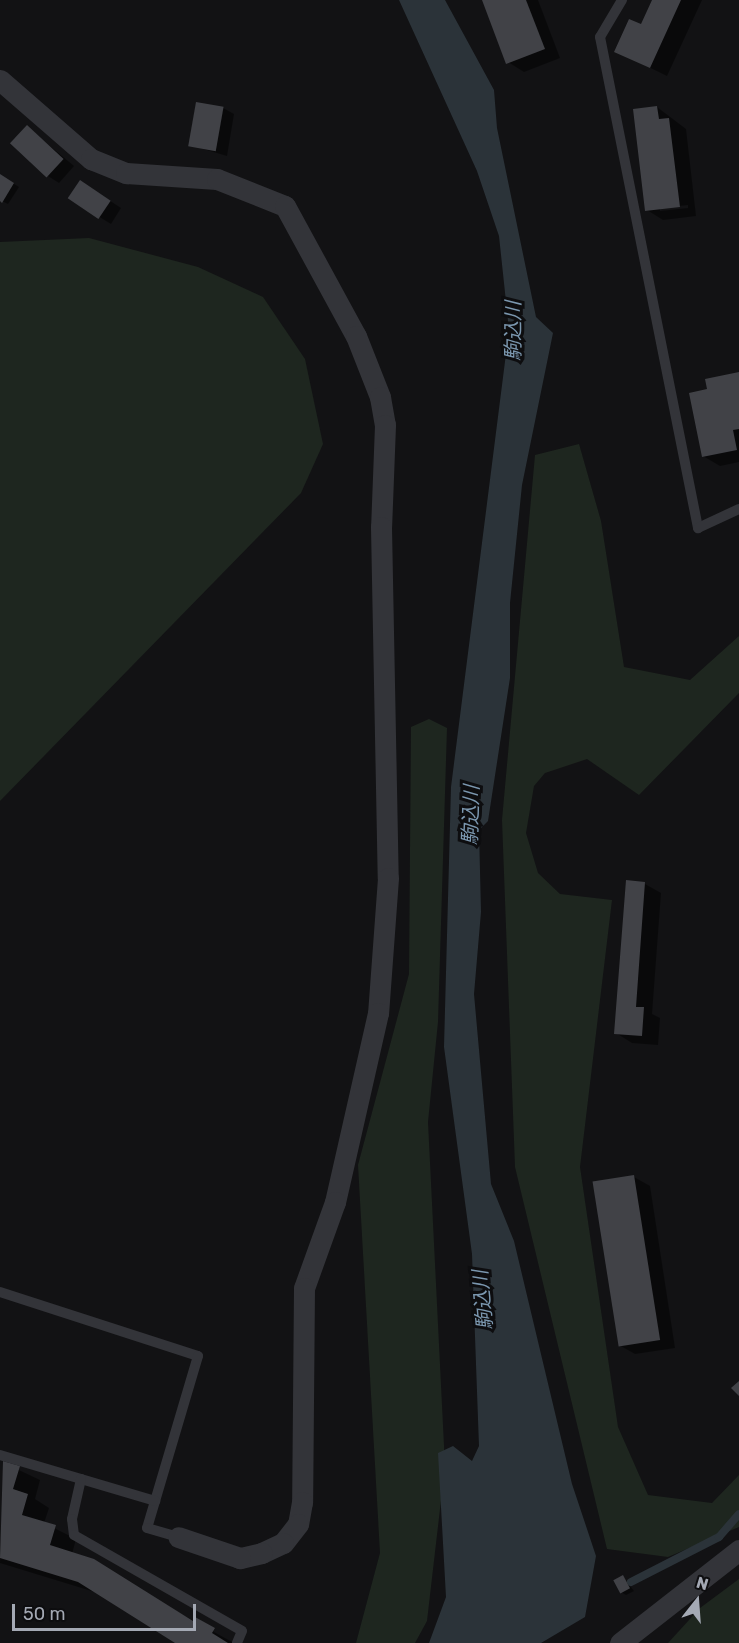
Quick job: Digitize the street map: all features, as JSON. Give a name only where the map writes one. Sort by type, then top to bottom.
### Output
[{"type":"street","points":[[0,80],[91,159],[126,173],[217,178],[285,206],[356,336],[385,425],[381,539],[388,878],[378,1013],[335,1202],[304,1288],[302,1502],[298,1524],[283,1543],[262,1553],[240,1558],[177,1537]]},
{"type":"street","points":[[620,1643],[739,1550]]},
{"type":"lane","points":[[621,0],[600,37],[698,528],[739,509]]},
{"type":"lane","points":[[0,1292],[198,1356],[147,1528],[177,1537]]},
{"type":"lane","points":[[0,1455],[155,1501]]},
{"type":"lane","points":[[81,1479],[72,1519],[74,1535],[242,1631],[237,1643]]},
{"type":"shaded area","points":[[89,238],[198,267],[263,297],[305,359],[323,444],[301,493],[0,801],[0,242]]},
{"type":"shaded area","points":[[579,444],[601,521],[624,667],[690,680],[739,636],[739,693],[639,795],[587,759],[545,773],[534,786],[526,833],[538,873],[560,894],[612,900],[580,1167],[618,1427],[648,1495],[712,1503],[739,1475],[739,1527],[668,1557],[607,1549],[515,1167],[502,820],[535,455]]},
{"type":"shaded area","points":[[429,719],[447,728],[438,1022],[428,1122],[445,1466],[427,1621],[415,1643],[356,1643],[380,1553],[358,1165],[409,974],[411,727]]},
{"type":"shaded area","points":[[739,1579],[739,1643],[668,1643],[700,1608]]},
{"type":"water","name":"駒込川","points":[[399,0],[445,0],[494,90],[497,128],[536,317],[553,333],[522,485],[510,603],[510,678],[488,821],[479,830],[481,912],[474,994],[491,1184],[514,1241],[572,1484],[596,1556],[585,1617],[541,1643],[429,1643],[446,1597],[438,1453],[453,1446],[472,1461],[479,1446],[472,1254],[444,1047],[451,787],[509,330],[499,236],[477,171]]},
{"type":"building","points":[[482,0],[526,0],[545,49],[506,64]]},
{"type":"building","points":[[652,0],[681,0],[650,68],[614,52],[629,19],[641,24]]},
{"type":"building","points":[[196,102],[224,107],[216,151],[188,146]]},
{"type":"building","points":[[657,106],[659,119],[669,118],[680,207],[645,211],[633,109]]},
{"type":"building","points":[[27,125],[64,159],[47,177],[10,143]]},
{"type":"building","points":[[0,174],[14,183],[2,203],[0,201]]},
{"type":"building","points":[[80,180],[111,201],[98,219],[68,198]]},
{"type":"building","points":[[739,372],[739,429],[733,430],[737,450],[702,457],[689,393],[707,389],[705,379]]},
{"type":"building","points":[[626,880],[645,882],[636,1007],[644,1007],[642,1036],[614,1034]]},
{"type":"building","points":[[634,1175],[660,1340],[619,1347],[593,1182]]},
{"type":"building","points":[[739,1381],[739,1396],[731,1388]]},
{"type":"building","points":[[3,1461],[20,1466],[13,1489],[28,1494],[22,1515],[56,1525],[50,1545],[94,1559],[193,1621],[195,1617],[215,1628],[212,1633],[228,1643],[175,1643],[78,1582],[0,1558]]},
{"type":"building","points":[[623,1575],[630,1588],[620,1593],[613,1580]]},
{"type":"waterway","points":[[631,1582],[719,1537],[739,1514]]}]
